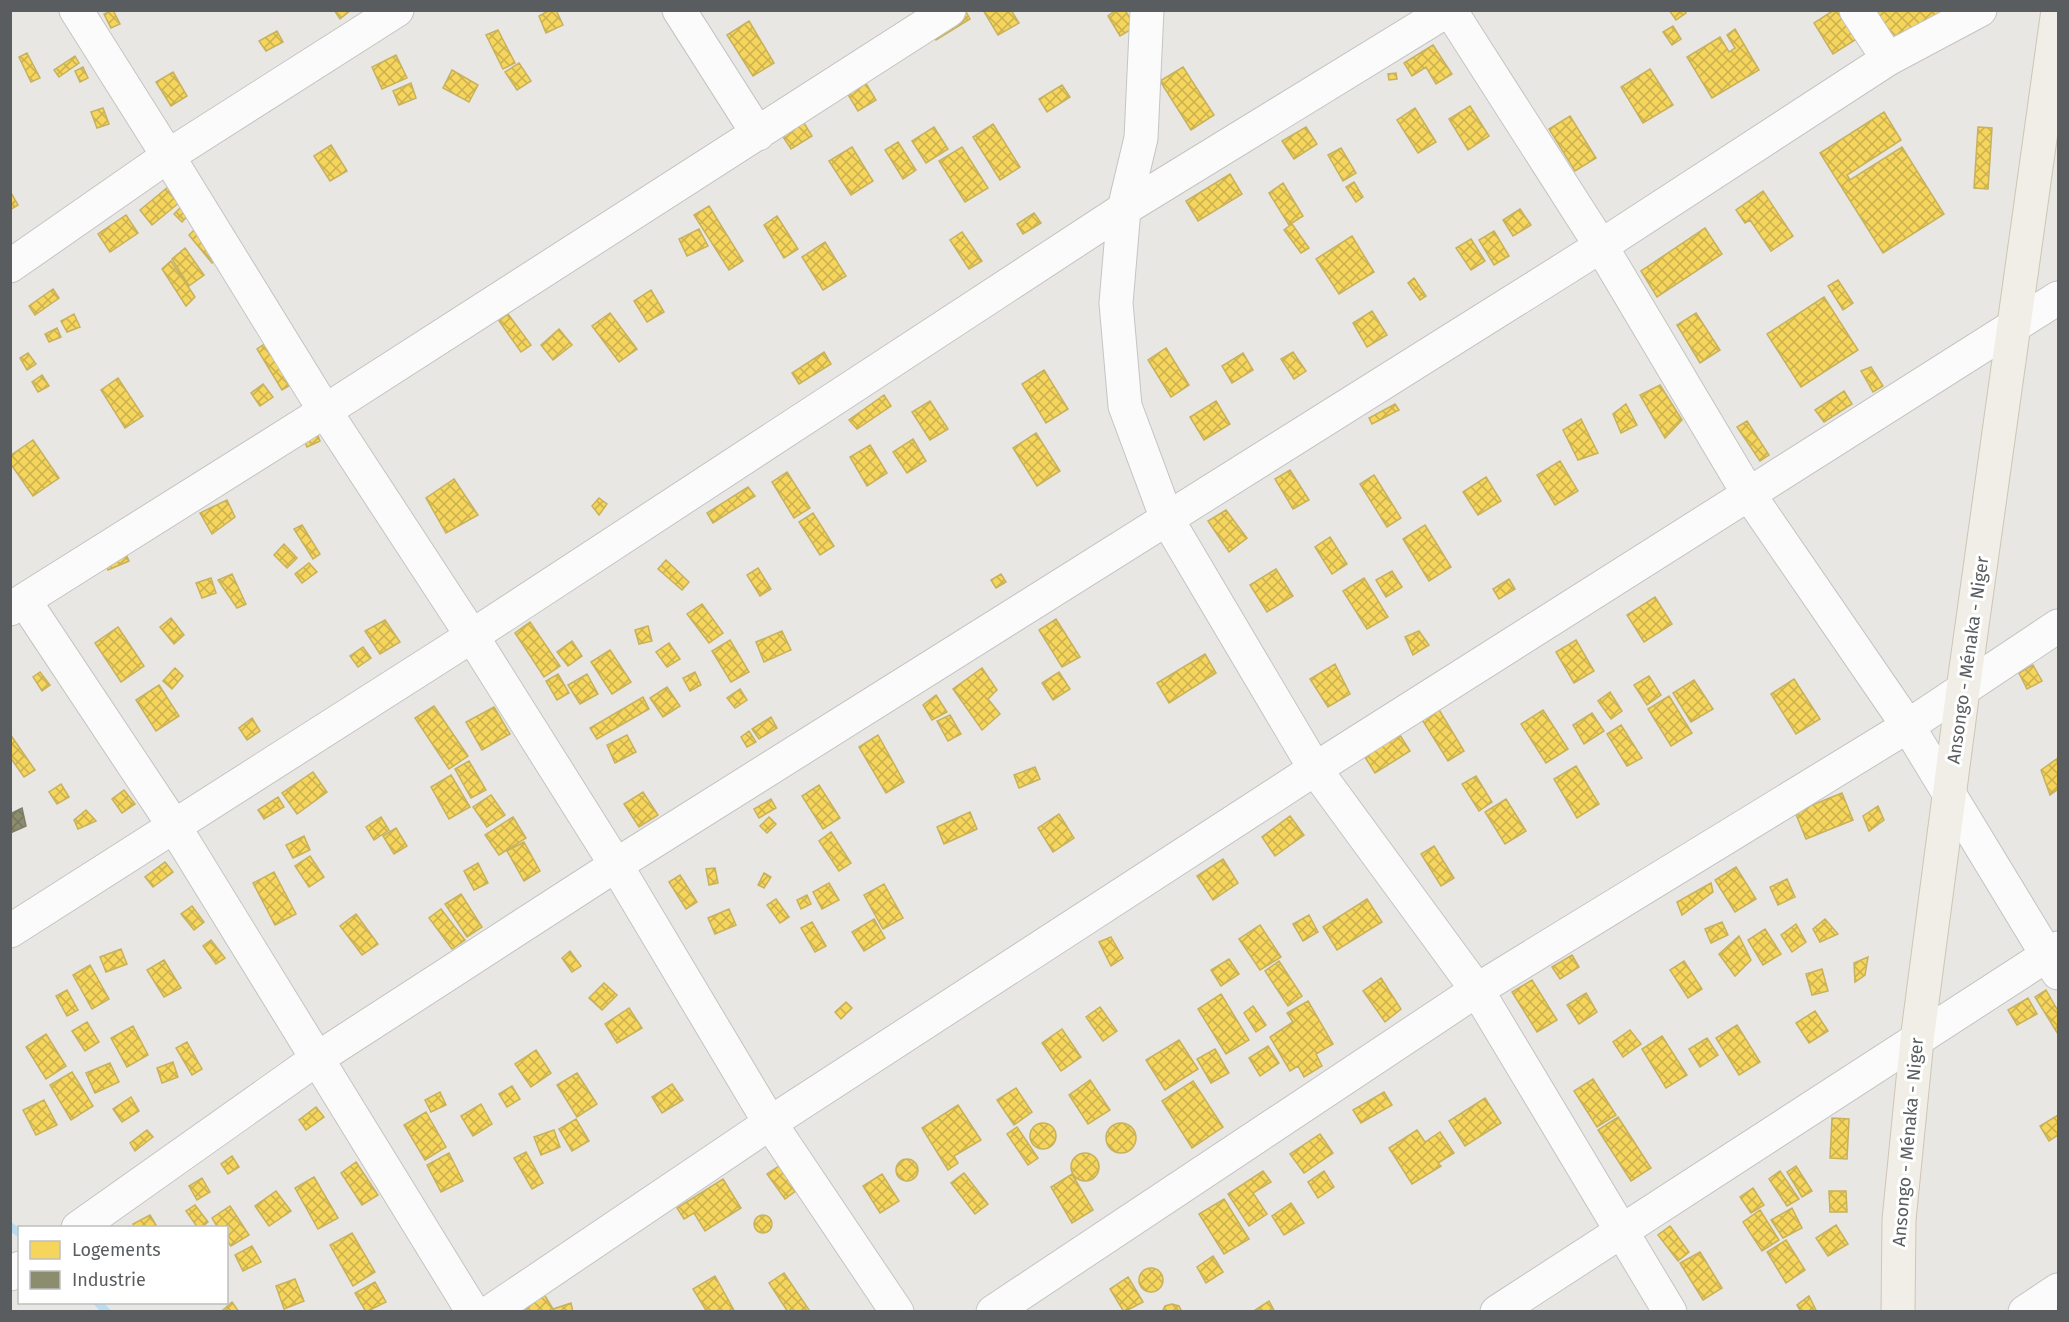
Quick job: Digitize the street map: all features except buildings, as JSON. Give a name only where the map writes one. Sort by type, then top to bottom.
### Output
[{"type":"main road","name":"Ansongo - Ménaka - Niger","points":[[1898,1311],[1899,1220],[1917,1040],[1963,690],[2053,72],[2058,10]]},
{"type":"street","points":[[76,10],[325,411],[472,636],[616,865],[770,1123],[897,1311]]},
{"type":"street","points":[[10,266],[168,156],[397,10]]},
{"type":"street","points":[[679,10],[758,134]]},
{"type":"street","points":[[473,1311],[174,826],[17,605],[325,411],[949,10]]},
{"type":"street","points":[[1147,10],[1141,138],[1124,209],[1116,303],[1125,406],[1167,519],[1315,769],[1477,990],[1670,1311]]},
{"type":"street","points":[[10,931],[472,636],[1124,209],[1449,10],[1601,246],[1748,493],[1908,726],[2055,959],[1917,1040],[1497,1311]]},
{"type":"street","points":[[1856,10],[1888,59]]},
{"type":"street","points":[[79,1226],[318,1058],[616,865],[1601,246],[1888,59],[1980,10]]},
{"type":"street","points":[[490,1311],[770,1123],[1315,769],[2058,298]]},
{"type":"street","points":[[993,1311],[1477,990],[1908,726],[2058,626]]},
{"type":"street","points":[[2025,1311],[2058,1290]]},
{"type":"waterway","points":[[10,1226],[18,1232]]},
{"type":"waterway","points":[[99,1304],[107,1312]]}]
